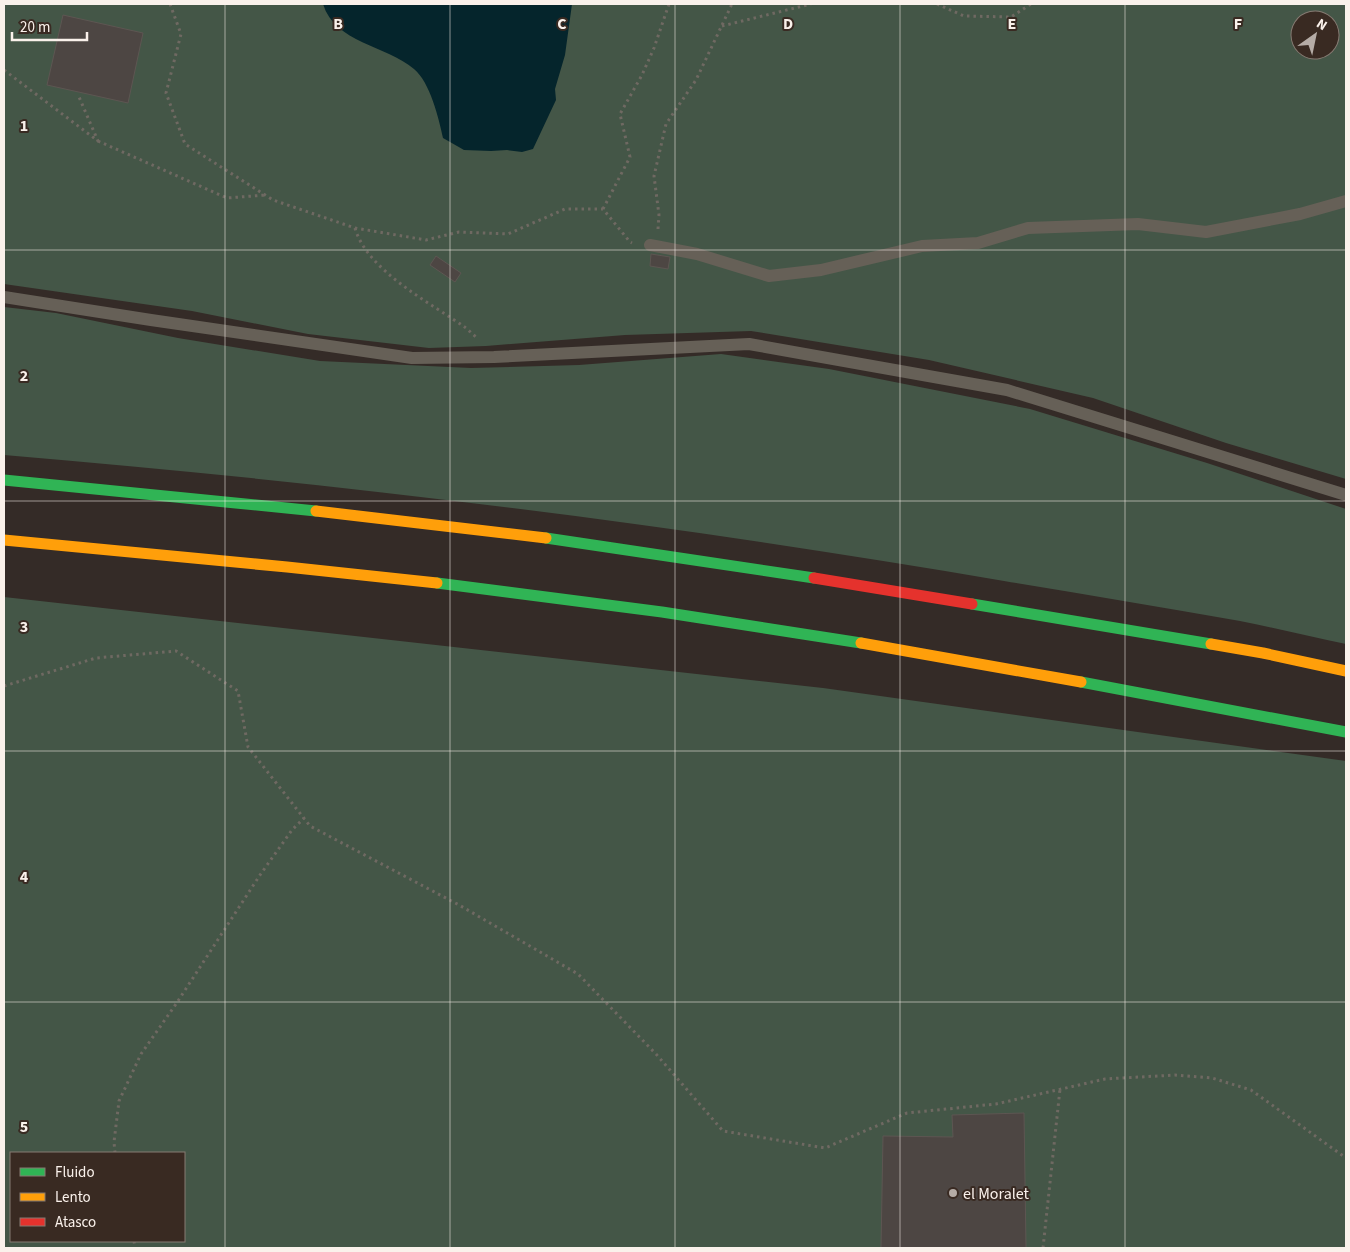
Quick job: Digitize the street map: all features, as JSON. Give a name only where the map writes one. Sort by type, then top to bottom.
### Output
[{"type":"highway","points":[[4,480],[366,516],[532,536],[714,562],[1253,652],[1346,671]]},
{"type":"highway","points":[[4,540],[208,559],[464,587],[754,626],[1138,692],[1346,732]]},
{"type":"lane","points":[[650,245],[697,254],[769,276],[821,270],[922,246],[978,243],[1028,228],[1138,224],[1206,232],[1300,214],[1346,201]]},
{"type":"lane","points":[[4,297],[412,358],[494,357],[749,344],[1007,390],[1346,494]]},
{"type":"path","points":[[170,4],[181,34],[166,93],[185,144],[273,200],[355,228],[426,240],[459,232],[508,234],[565,209],[603,209]]},
{"type":"path","points":[[603,209],[630,157],[620,114],[642,75],[654,48],[669,4]]},
{"type":"path","points":[[603,209],[630,242],[650,245],[659,226],[654,176],[666,124],[696,80],[732,4]]},
{"type":"path","points":[[721,26],[811,4]]},
{"type":"path","points":[[937,4],[964,16],[1011,17],[1031,4]]},
{"type":"path","points":[[4,70],[98,141],[227,198],[266,195]]},
{"type":"path","points":[[79,97],[98,141]]},
{"type":"path","points":[[355,228],[364,250],[381,268],[466,328],[486,346],[494,357]]},
{"type":"path","points":[[4,686],[96,658],[176,651],[238,691],[248,747],[310,826],[459,906],[578,974],[656,1054],[723,1132],[825,1148],[907,1113],[996,1104],[1105,1079],[1175,1075],[1212,1078],[1251,1090],[1346,1158]]},
{"type":"path","points":[[115,1152],[114,1142],[119,1101],[141,1054],[260,875],[292,830],[304,818]]},
{"type":"path","points":[[1043,1248],[1060,1089]]},
{"type":"green space","points":[[4,4],[1346,4],[1346,479],[1226,443],[1093,398],[929,360],[751,331],[625,335],[486,346],[429,348],[308,334],[192,311],[4,284]]},
{"type":"green space","points":[[4,307],[56,313],[178,338],[320,361],[471,368],[579,365],[721,354],[829,369],[1030,409],[1207,463],[1346,509],[1346,644],[1240,621],[880,560],[630,523],[255,478],[4,455]]},
{"type":"green space","points":[[4,597],[823,688],[1346,761],[1346,1248],[4,1248]]},
{"type":"water","points":[[323,4],[572,4],[565,55],[555,89],[556,100],[533,149],[522,152],[464,150],[443,138],[433,101],[420,75],[403,61],[363,42],[338,27],[329,17]]},
{"type":"building","points":[[63,15],[143,33],[128,103],[47,85]]},
{"type":"building","points":[[651,254],[670,257],[668,269],[650,266]]},
{"type":"building","points":[[436,256],[461,273],[455,282],[430,265]]},
{"type":"building","name":"el Moralet","points":[[1024,1113],[1026,1248],[881,1248],[883,1136],[953,1137],[952,1115]]},
{"type":"traffic: fast","points":[[4,480],[316,511]]},
{"type":"traffic: fast","points":[[546,538],[814,578]]},
{"type":"traffic: fast","points":[[437,583],[662,612],[861,643]]},
{"type":"traffic: fast","points":[[972,604],[1211,644]]},
{"type":"traffic: fast","points":[[1081,682],[1346,732]]},
{"type":"traffic: slow","points":[[316,511],[546,538]]},
{"type":"traffic: slow","points":[[4,540],[437,583]]},
{"type":"traffic: slow","points":[[861,643],[1081,682]]},
{"type":"traffic: slow","points":[[1211,644],[1346,671]]},
{"type":"traffic: jam","points":[[814,578],[972,604]]},
{"type":"place","name":"el Moralet","points":[[953,1193]]}]
